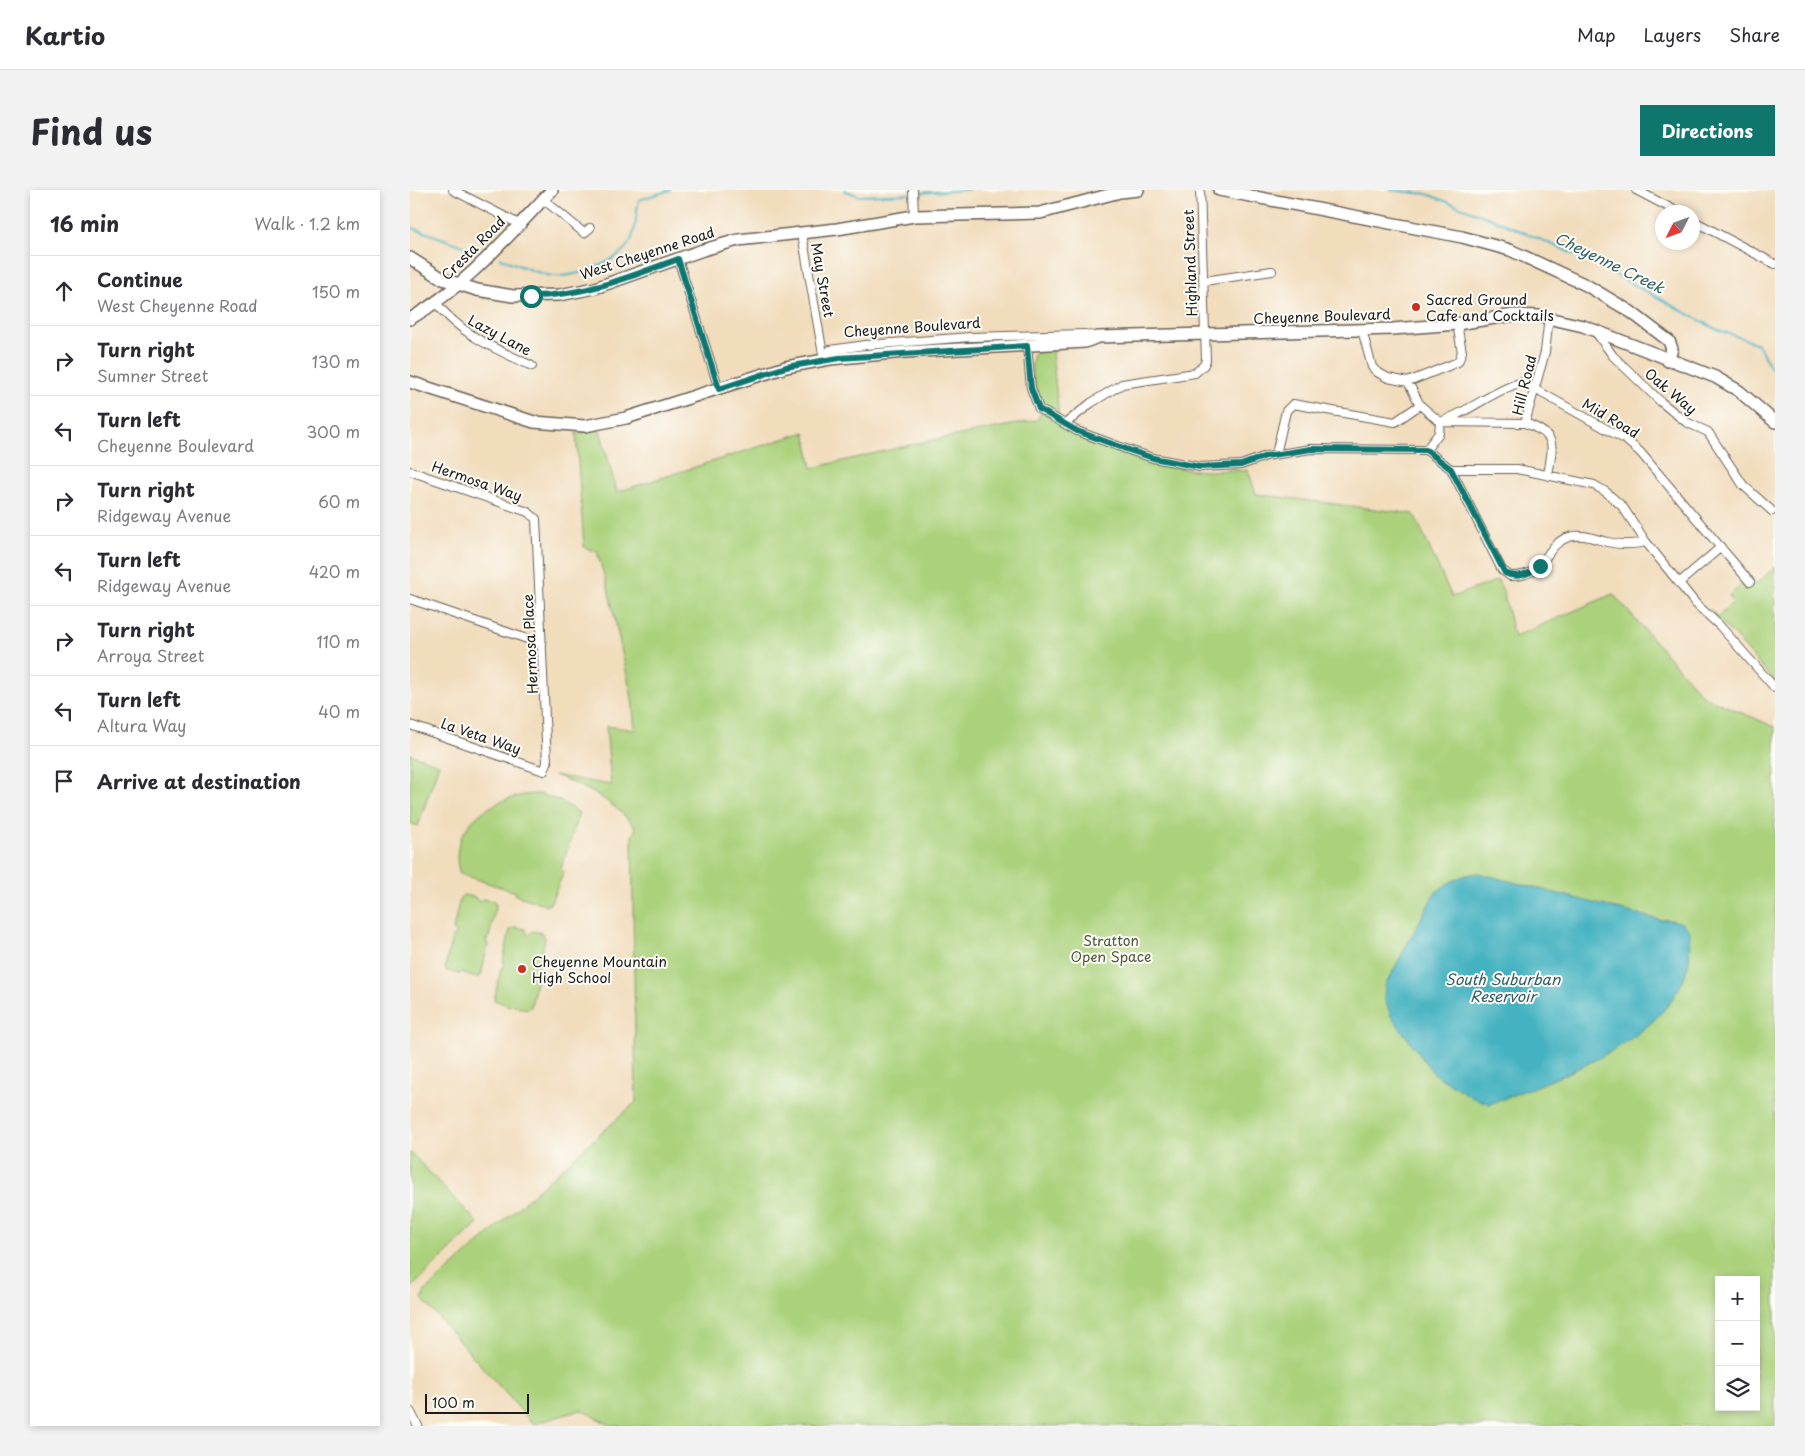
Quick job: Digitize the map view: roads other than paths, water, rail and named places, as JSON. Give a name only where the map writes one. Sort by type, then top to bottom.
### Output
[{"type":"street","points":[[453,190],[519,224]]},
{"type":"street","name":"Cresta Road","points":[[410,320],[436,303],[459,284],[552,190]]},
{"type":"street","points":[[913,190],[914,216]]},
{"type":"street","name":"West Cheyenne Road","points":[[410,258],[443,279],[507,296],[559,295],[604,285],[738,240],[802,234],[914,216],[1040,213],[1120,191],[1138,190]]},
{"type":"street","name":"Highland Street","points":[[1065,424],[1091,403],[1122,384],[1195,373],[1200,370],[1206,360],[1200,190]]},
{"type":"street","points":[[1219,190],[1462,237],[1510,250],[1566,274],[1638,318],[1669,341],[1672,349],[1668,361]]},
{"type":"street","points":[[1636,190],[1665,205]]},
{"type":"street","points":[[544,199],[584,233],[590,228]]},
{"type":"street","points":[[1700,224],[1775,264]]},
{"type":"street","name":"May Street","points":[[802,234],[824,360]]},
{"type":"street","points":[[678,259],[719,389]]},
{"type":"street","points":[[1204,281],[1272,271]]},
{"type":"street","name":"Lazy Lane","points":[[436,303],[455,324],[470,336],[532,366]]},
{"type":"street","name":"Cheyenne Boulevard","points":[[824,360],[830,350],[866,345],[971,337],[1084,334],[1098,337],[1362,330],[1457,324],[1514,315],[1549,317],[1596,331],[1668,361],[1715,377],[1739,391],[1775,422]]},
{"type":"street","name":"Hill Road","points":[[1548,474],[1552,452],[1550,438],[1542,430],[1525,423],[1545,352],[1549,317]]},
{"type":"street","points":[[1362,330],[1369,360],[1377,372],[1388,378],[1408,382],[1458,362],[1462,352],[1457,324]]},
{"type":"street","name":"Oak Way","points":[[1596,331],[1613,356],[1661,402],[1686,422],[1708,432],[1743,485],[1772,511]]},
{"type":"street","name":"Cheyenne Boulevard","points":[[410,382],[517,417],[562,426],[585,426],[619,420],[786,367],[824,360],[874,354],[1085,342],[1098,337]]},
{"type":"street","points":[[1027,346],[1031,388],[1035,404],[1044,414],[1126,449],[1153,458],[1200,467],[1241,465],[1276,454],[1311,449],[1426,450],[1451,469],[1505,573],[1517,576],[1535,570],[1557,544],[1573,536],[1587,536],[1609,543],[1646,542]]},
{"type":"street","points":[[1408,382],[1420,406],[1440,422],[1525,423]]},
{"type":"street","name":"Mid Road","points":[[1440,422],[1459,416],[1516,384],[1522,382],[1536,389],[1635,446],[1750,582]]},
{"type":"street","points":[[1276,454],[1286,411],[1293,404],[1395,422],[1420,406]]},
{"type":"street","points":[[1426,450],[1439,432],[1440,422]]},
{"type":"street","points":[[1451,469],[1510,469],[1548,474],[1585,483],[1606,492],[1622,506],[1646,542],[1696,604],[1719,625],[1775,688]]},
{"type":"street","name":"Hermosa Way","points":[[410,472],[534,516]]},
{"type":"street","name":"Hermosa Place","points":[[534,516],[537,523],[547,763],[544,771]]},
{"type":"street","points":[[1680,582],[1721,547]]},
{"type":"street","points":[[410,599],[542,644]]},
{"type":"street","name":"La Veta Way","points":[[410,725],[544,771]]},
{"type":"street","points":[[410,1412],[418,1426]]},
{"type":"water","name":"South Suburban Reservoir","points":[[1478,873],[1660,920],[1676,921],[1683,924],[1690,931],[1689,960],[1675,995],[1656,1018],[1632,1038],[1605,1055],[1575,1070],[1490,1104],[1473,1098],[1434,1074],[1391,1016],[1384,998],[1385,986],[1434,894],[1454,880]]},
{"type":"waterway","name":"Cheyenne Creek","points":[[500,258],[532,271],[552,276],[573,275],[597,267],[609,261],[627,246],[632,238],[639,200],[670,190]]},
{"type":"waterway","name":"Cheyenne Creek","points":[[844,190],[859,196],[910,194]]},
{"type":"waterway","name":"Cheyenne Creek","points":[[915,193],[968,190]]},
{"type":"waterway","name":"Cheyenne Creek","points":[[1390,190],[1427,194],[1505,224],[1592,262],[1716,329],[1758,344],[1769,365],[1775,371]]},
{"type":"waterway","name":"Cheyenne Creek","points":[[410,227],[475,250]]},
{"type":"place","name":"Sacred Ground Cafe and Cocktails","points":[[1416,307]]},
{"type":"place","name":"Cheyenne Mountain High School","points":[[522,969]]},
{"type":"park label","name":"Stratton Open Space","points":[[1111,948]]}]
